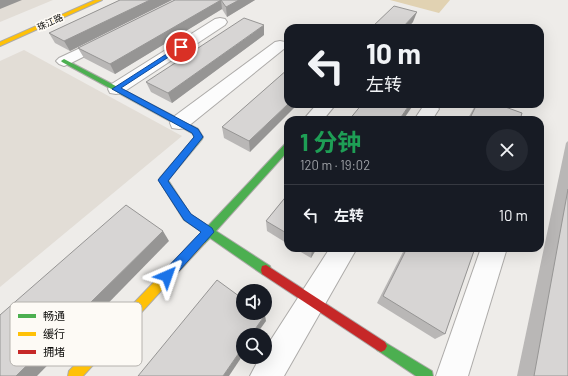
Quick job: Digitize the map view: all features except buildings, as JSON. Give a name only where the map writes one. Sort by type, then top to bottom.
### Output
[{"type":"street","name":"珠江路","points":[[0,44],[99,0]]},
{"type":"street","points":[[116,89],[220,22]]},
{"type":"street","points":[[64,61],[119,33]]},
{"type":"street","points":[[179,123],[280,45]]},
{"type":"street","points":[[64,61],[195,131],[199,137],[163,180],[187,217],[427,376]]},
{"type":"street","points":[[316,116],[323,108]]},
{"type":"street","points":[[142,303],[284,150]]},
{"type":"street","points":[[266,376],[342,252]]},
{"type":"street","points":[[452,376],[493,252]]},
{"type":"street","points":[[74,376],[83,366]]},
{"type":"shaded area","points":[[0,0],[53,0],[0,22]]},
{"type":"shaded area","points":[[390,0],[450,0],[439,13]]},
{"type":"shaded area","points":[[24,50],[182,136],[0,287],[0,61]]},
{"type":"traffic: fast","points":[[64,61],[195,131],[199,137],[163,180],[187,217],[266,270]]},
{"type":"traffic: fast","points":[[201,240],[284,150]]},
{"type":"traffic: fast","points":[[381,346],[427,376]]},
{"type":"traffic: slow","points":[[0,44],[99,0]]},
{"type":"traffic: slow","points":[[142,303],[201,240]]},
{"type":"traffic: slow","points":[[74,376],[83,366]]},
{"type":"traffic: jam","points":[[266,270],[381,346]]},
{"type":"route","points":[[167,276],[208,232],[187,217],[163,180],[199,137],[195,131],[116,89],[181,47]]}]
